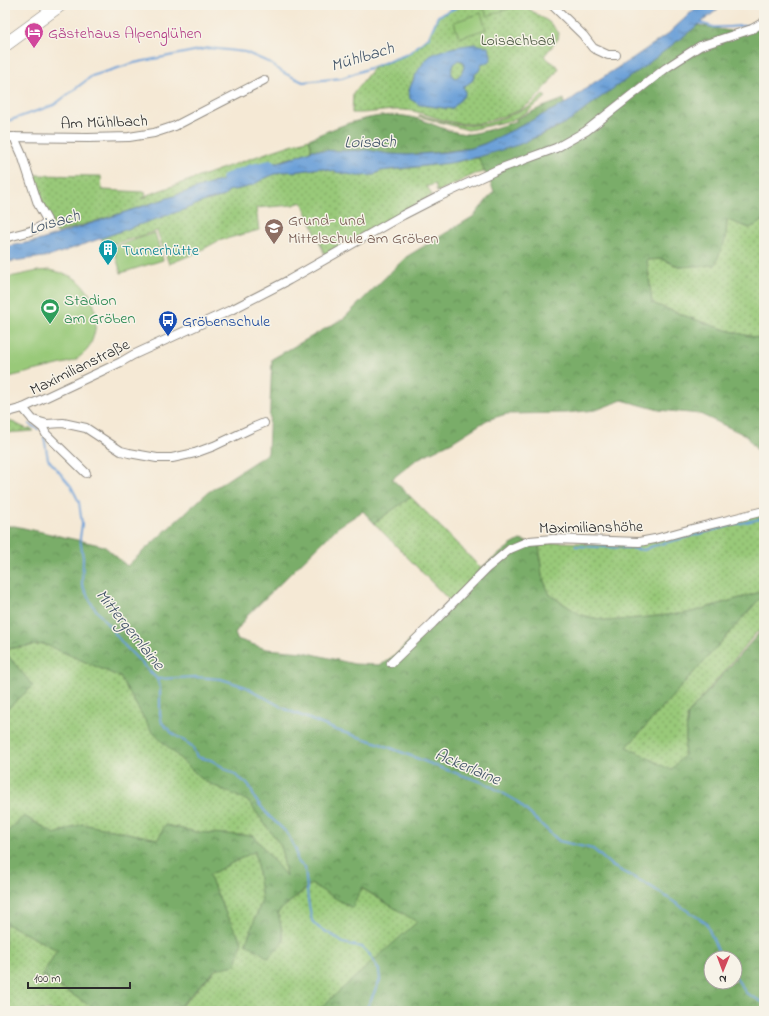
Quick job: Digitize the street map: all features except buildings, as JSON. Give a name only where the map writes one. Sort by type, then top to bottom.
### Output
[{"type":"main road","points":[[5,45],[60,5]]},
{"type":"street","points":[[552,5],[583,35],[593,48],[608,55],[616,55]]},
{"type":"street","name":"Maximilianstraße","points":[[5,412],[23,408],[121,362],[133,354],[231,310],[288,280],[403,215],[461,186],[499,169],[556,148],[586,131],[666,68],[700,46],[752,29],[764,22]]},
{"type":"street","name":"Am Mühlbach","points":[[5,137],[129,137],[154,133],[175,126],[264,80]]},
{"type":"street","points":[[5,238],[39,228],[45,224],[47,220],[38,204],[22,155],[14,137]]},
{"type":"street","points":[[23,408],[33,420],[43,428],[46,434],[86,473]]},
{"type":"street","points":[[33,420],[47,424],[63,423],[86,428],[121,451],[157,458],[172,458],[195,453],[264,424]]},
{"type":"street","name":"Maximilianshöhe","points":[[391,663],[486,569],[510,549],[529,541],[553,539],[639,542],[764,511]]},
{"type":"green space","name":"Loisachbad","points":[[462,5],[523,5],[549,22],[559,33],[558,39],[544,56],[559,68],[542,91],[525,107],[503,116],[479,123],[470,124],[452,122],[404,110],[352,113],[353,94],[373,68],[408,54],[429,37],[438,16]],"holes":[[[488,47],[479,71],[475,74],[472,81],[463,87],[452,109],[420,105],[408,92],[415,75]]]},
{"type":"green space","points":[[483,5],[510,5],[511,8],[487,16]]},
{"type":"green space","points":[[481,13],[486,29],[459,38],[454,22]]},
{"type":"green space","points":[[764,22],[764,220],[750,228],[727,220],[726,238],[715,265],[680,267],[662,259],[647,260],[652,303],[721,328],[764,339],[764,455],[760,454],[745,435],[700,414],[659,410],[622,400],[596,410],[566,413],[506,414],[487,420],[452,442],[417,459],[392,479],[411,497],[374,523],[363,511],[338,527],[247,616],[235,633],[237,639],[266,649],[304,652],[354,664],[381,665],[396,654],[481,568],[520,540],[539,545],[542,576],[550,595],[581,615],[608,621],[688,613],[764,591],[764,594],[627,747],[671,770],[684,755],[688,714],[759,633],[764,632],[764,1011],[317,1011],[417,922],[362,888],[352,908],[311,884],[278,912],[284,941],[268,958],[246,943],[262,900],[255,851],[209,875],[227,916],[242,942],[236,965],[216,969],[181,1005],[165,1011],[99,1011],[42,976],[57,950],[5,923],[5,834],[24,816],[55,834],[82,824],[158,839],[165,825],[196,832],[254,836],[286,876],[281,846],[248,801],[204,781],[152,732],[120,677],[44,644],[5,649],[5,526],[15,526],[104,546],[127,566],[207,493],[268,453],[272,359],[344,318],[406,257],[474,216],[494,191],[478,157],[536,137],[569,121],[698,25],[740,33]]},
{"type":"green space","points":[[458,60],[465,62],[464,67],[460,75],[454,78],[452,68]]},
{"type":"green space","points":[[543,95],[546,97],[527,112],[512,120],[468,130],[418,116],[455,124],[478,125],[500,119],[529,107]]},
{"type":"green space","points":[[564,99],[565,104],[491,141],[472,148],[408,155],[356,150],[311,151],[309,139],[345,124],[372,117],[398,115],[410,117],[420,119],[450,131],[469,134],[516,121],[516,119],[540,108]]},
{"type":"green space","points":[[309,139],[311,151],[57,233],[43,203],[35,175],[101,176],[102,190],[145,192],[146,196],[141,199],[147,197],[147,195]]},
{"type":"green space","points":[[479,158],[485,172],[475,174],[437,192],[435,184],[426,187],[432,195],[325,255],[302,202],[293,205],[256,208],[259,230],[218,241],[196,253],[169,264],[157,231],[104,247],[102,238],[205,201],[225,196],[228,191],[253,185],[280,172],[320,168],[358,176],[374,175],[381,171]]},
{"type":"green space","points":[[727,219],[749,228],[764,220],[764,339],[693,319],[652,303],[647,260],[662,259],[680,267],[726,238]]},
{"type":"green space","points":[[155,233],[163,260],[121,273],[113,247]]},
{"type":"green space","name":"Stadion am Gröben","points":[[50,270],[65,274],[75,279],[83,285],[90,295],[96,318],[96,326],[92,342],[88,349],[74,361],[5,378],[5,278]]},
{"type":"green space","points":[[5,420],[28,429],[32,429],[34,431],[5,433]]},
{"type":"green space","points":[[411,497],[481,568],[450,601],[374,523]]},
{"type":"green space","points":[[764,513],[764,591],[688,613],[609,621],[581,615],[549,594],[542,576],[539,545],[560,542],[632,545]]},
{"type":"green space","points":[[764,594],[764,631],[757,632],[688,714],[684,755],[671,771],[627,747]]},
{"type":"green space","points":[[44,644],[120,677],[152,732],[204,781],[248,801],[281,846],[286,877],[254,836],[196,832],[166,825],[158,839],[82,824],[55,834],[24,816],[5,834],[5,711],[33,686],[5,652],[5,649]]},
{"type":"green space","points":[[5,652],[33,686],[5,711]]},
{"type":"green space","points":[[255,851],[262,900],[246,943],[284,941],[278,912],[312,884],[352,908],[361,888],[418,922],[317,1011],[165,1011],[182,1005],[242,942],[227,916],[209,875]]},
{"type":"green space","points":[[5,923],[57,950],[42,976],[99,1011],[5,1011]]},
{"type":"water","points":[[699,5],[720,5],[717,10],[698,25],[570,121],[518,145],[478,157],[450,163],[380,171],[374,175],[358,176],[320,168],[280,172],[253,185],[228,191],[225,196],[205,201],[51,256],[5,263],[5,247],[41,240],[313,150],[367,150],[389,154],[408,155],[447,152],[472,148],[484,144],[568,102],[595,82],[668,34]]},
{"type":"water","points":[[475,44],[488,47],[491,54],[491,60],[488,63],[482,63],[479,71],[475,74],[472,81],[463,87],[465,90],[465,95],[452,109],[420,105],[410,99],[409,91],[411,84],[425,61],[430,56],[446,49]],"holes":[[[458,60],[464,62],[463,70],[458,77],[454,78],[451,71],[453,66]]]},
{"type":"waterway","name":"Mühlbach","points":[[5,122],[54,105],[92,76],[134,63],[209,48],[245,52],[268,62],[284,73],[303,82],[342,78],[408,54],[429,37],[438,16],[462,5]]},
{"type":"waterway","points":[[700,23],[714,27],[753,25]]},
{"type":"waterway","name":"Loisach","points":[[228,179],[252,170],[270,166]]},
{"type":"waterway","name":"Mittergernlaine","points":[[29,424],[38,429]]},
{"type":"waterway","name":"Mittergernlaine","points":[[44,437],[48,459],[71,486],[79,502],[82,524],[80,538],[83,558],[82,585],[93,606],[124,645],[157,679],[160,688],[160,714],[162,723],[172,733],[192,746],[197,757],[211,760],[249,785],[255,799],[269,816],[287,833],[296,850],[297,861],[305,868],[308,900],[312,921],[319,928],[343,943],[362,947],[370,955],[379,970],[380,980],[367,1008],[368,1011]]},
{"type":"waterway","points":[[575,546],[644,550],[653,546],[764,518]]},
{"type":"waterway","name":"Ackerlaine","points":[[157,679],[195,677],[221,679],[246,687],[285,709],[336,730],[378,743],[444,769],[485,783],[515,800],[559,841],[593,849],[612,866],[650,886],[706,923],[718,950]]},
{"type":"waterway","name":"Ackerlaine","points":[[743,988],[746,993],[764,1003]]},
{"type":"place","name":"Gästehaus Alpenglühen","points":[[34,49]]},
{"type":"place","name":"Grund- und Mittelschule am Gröben","points":[[274,245]]},
{"type":"place","name":"Turnerhütte","points":[[108,266]]},
{"type":"place","name":"Stadion am Gröben","points":[[50,325]]},
{"type":"place","name":"Gröbenschule","points":[[168,337]]}]
